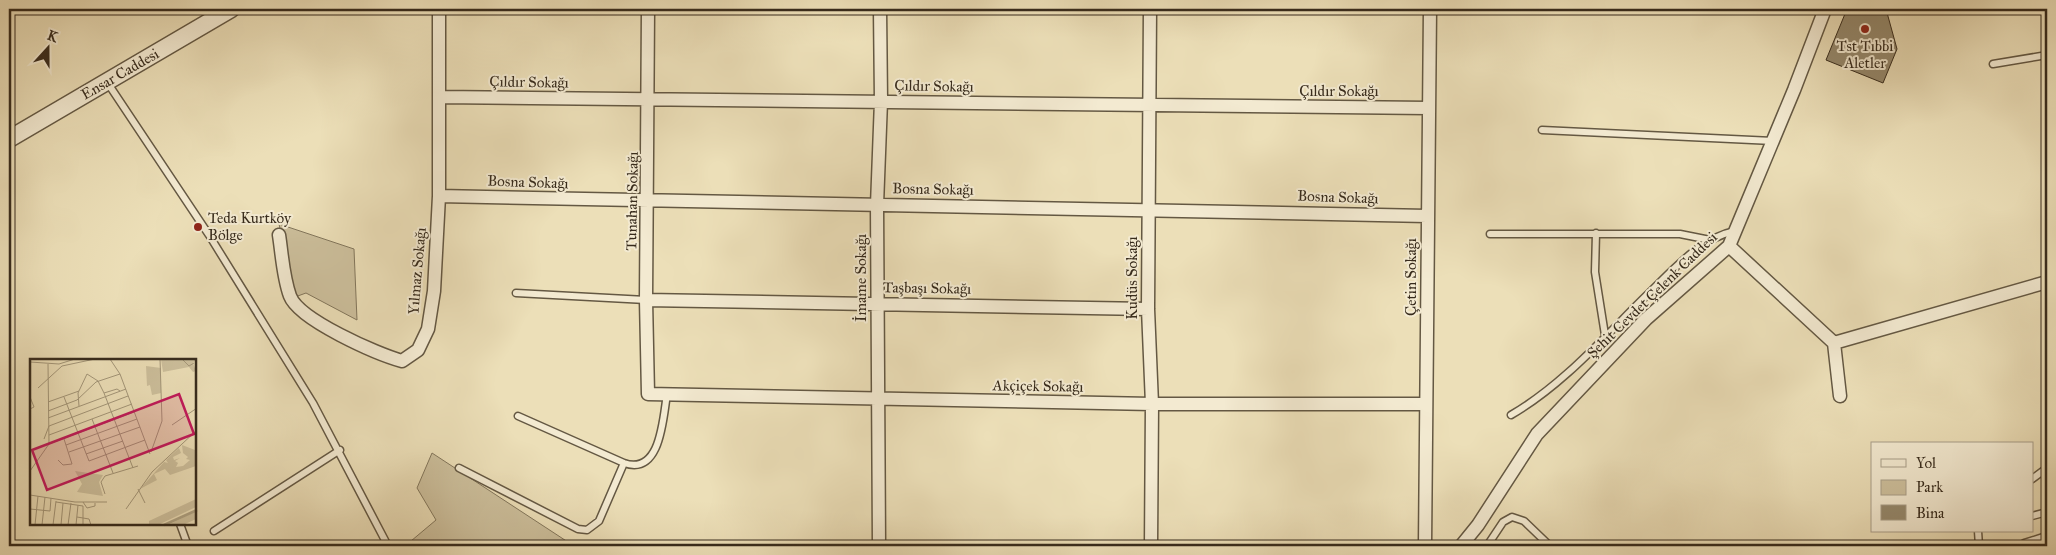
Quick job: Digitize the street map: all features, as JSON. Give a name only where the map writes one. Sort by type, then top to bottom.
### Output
[{"type":"street","name":"Ensar Caddesi","points":[[9,139],[231,9]]},
{"type":"street","name":"Yılmaz Sokağı","points":[[279,234],[290,297],[309,316],[338,334],[383,356],[402,361],[418,350],[428,329],[434,291],[438,196],[440,9]]},
{"type":"street","name":"Tunahan Sokağı","points":[[648,9],[649,100],[646,300],[648,394]]},
{"type":"street","name":"İmame Sokağı","points":[[879,546],[877,205],[881,101],[880,9]]},
{"type":"street","name":"Kudüs Sokağı","points":[[1150,9],[1148,308],[1152,404],[1151,546]]},
{"type":"street","name":"Çetin Sokağı","points":[[1425,546],[1430,9]]},
{"type":"street","name":"Şehit Cevdet Çelenk Caddesi","points":[[1461,546],[1478,526],[1537,434],[1646,319],[1729,246],[1825,9]]},
{"type":"street","name":"Çıldır Sokağı","points":[[440,97],[1428,108]]},
{"type":"street","name":"Bosna Sokağı","points":[[438,196],[648,202],[1148,208],[1427,216]]},
{"type":"street","points":[[1729,246],[1834,343],[1840,396]]},
{"type":"street","points":[[1834,343],[2047,282]]},
{"type":"street","name":"Taşbaşı Sokağı","points":[[646,300],[1148,308]]},
{"type":"street","name":"Akçiçek Sokağı","points":[[648,394],[1152,404],[1426,404]]},
{"type":"street","points":[[2025,546],[2047,539]]},
{"type":"lane","points":[[1992,64],[2047,55]]},
{"type":"lane","points":[[106,81],[209,235],[313,403],[340,450],[388,546]]},
{"type":"lane","points":[[1542,130],[1773,141]]},
{"type":"lane","points":[[1511,415],[1553,386],[1678,265],[1710,240],[1735,231]]},
{"type":"lane","points":[[1596,233],[1595,272],[1605,335]]},
{"type":"lane","points":[[1490,234],[1680,234],[1710,240]]},
{"type":"lane","points":[[516,293],[646,300]]},
{"type":"lane","points":[[518,416],[624,463],[638,465],[649,459],[660,431],[667,394]]},
{"type":"lane","points":[[214,531],[340,450]]},
{"type":"lane","points":[[459,468],[578,529],[587,530],[599,521],[624,463]]},
{"type":"lane","points":[[2034,478],[2047,468]]},
{"type":"lane","points":[[2034,515],[2047,512]]},
{"type":"lane","points":[[1487,546],[1503,522],[1512,517],[1524,521],[1550,546]]},
{"type":"lane","points":[[180,525],[188,546]]},
{"type":"lane","points":[[1978,532],[1979,546]]},
{"type":"green space","points":[[279,224],[354,249],[357,320],[306,293],[295,297]]},
{"type":"green space","points":[[432,453],[574,546],[413,546],[411,541],[436,520],[417,488]]},
{"type":"building","name":"Tst Tıbbi Aletler","points":[[1847,9],[1886,9],[1897,49],[1883,83],[1826,60]]},
{"type":"place","name":"Tst Tıbbi Aletler","points":[[1865,29]]},
{"type":"place","name":"Teda Kurtköy Bölge","points":[[198,227]]}]
